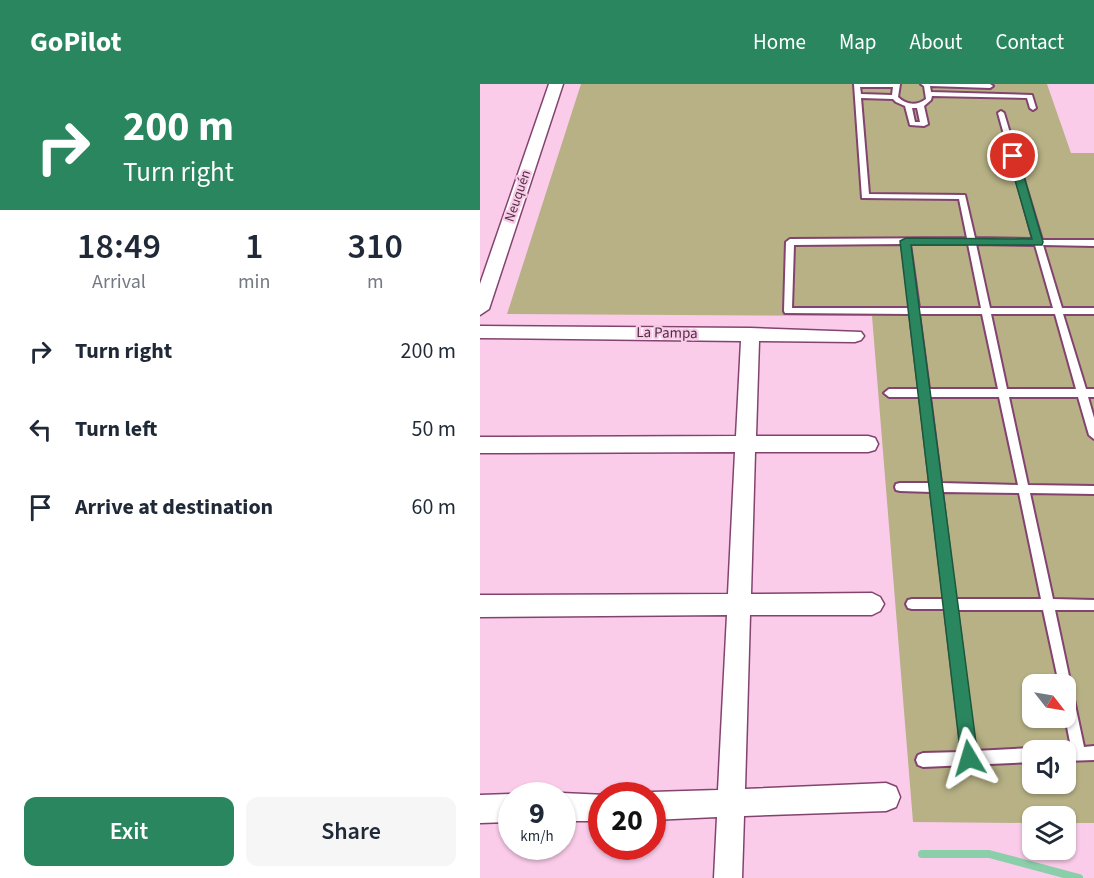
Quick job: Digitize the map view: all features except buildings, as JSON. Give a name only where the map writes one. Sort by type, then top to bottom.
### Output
[{"type":"street","name":"Neuquén","points":[[480,309],[556,84]]},
{"type":"street","name":"La Pampa","points":[[480,332],[855,336]]},
{"type":"street","points":[[728,878],[750,334]]},
{"type":"street","points":[[480,445],[868,444]]},
{"type":"street","points":[[480,606],[738,607],[872,604]]},
{"type":"street","points":[[666,806],[886,797]]},
{"type":"street","points":[[480,809],[498,808]]},
{"type":"lane","points":[[993,95],[990,85],[926,85],[929,99],[920,105],[908,106],[898,101],[895,96],[896,85],[857,85],[865,196],[962,197],[1063,674]]},
{"type":"lane","points":[[976,85],[979,95]]},
{"type":"lane","points":[[928,94],[1030,96],[1033,108]]},
{"type":"lane","points":[[858,96],[895,96]]},
{"type":"lane","points":[[908,106],[912,124],[924,124],[920,105]]},
{"type":"lane","points":[[1000,113],[1094,435]]},
{"type":"lane","points":[[906,241],[969,758]]},
{"type":"lane","points":[[1094,243],[790,242],[788,311],[1094,311]]},
{"type":"lane","points":[[889,393],[1094,393]]},
{"type":"lane","points":[[900,487],[1094,490]]},
{"type":"lane","points":[[912,604],[1094,605]]},
{"type":"lane","points":[[1074,728],[1079,753]]},
{"type":"lane","points":[[1076,753],[1094,753]]},
{"type":"lane","points":[[923,760],[1022,755]]},
{"type":"shaded area","points":[[581,84],[1047,84],[1071,153],[1094,153],[1094,823],[1076,823],[1076,806],[1022,806],[1022,823],[913,822],[872,316],[507,314]]},
{"type":"waterway","points":[[922,854],[989,854],[1079,878]]},
{"type":"route","points":[[969,758],[906,241],[1038,242],[1013,156]]}]
